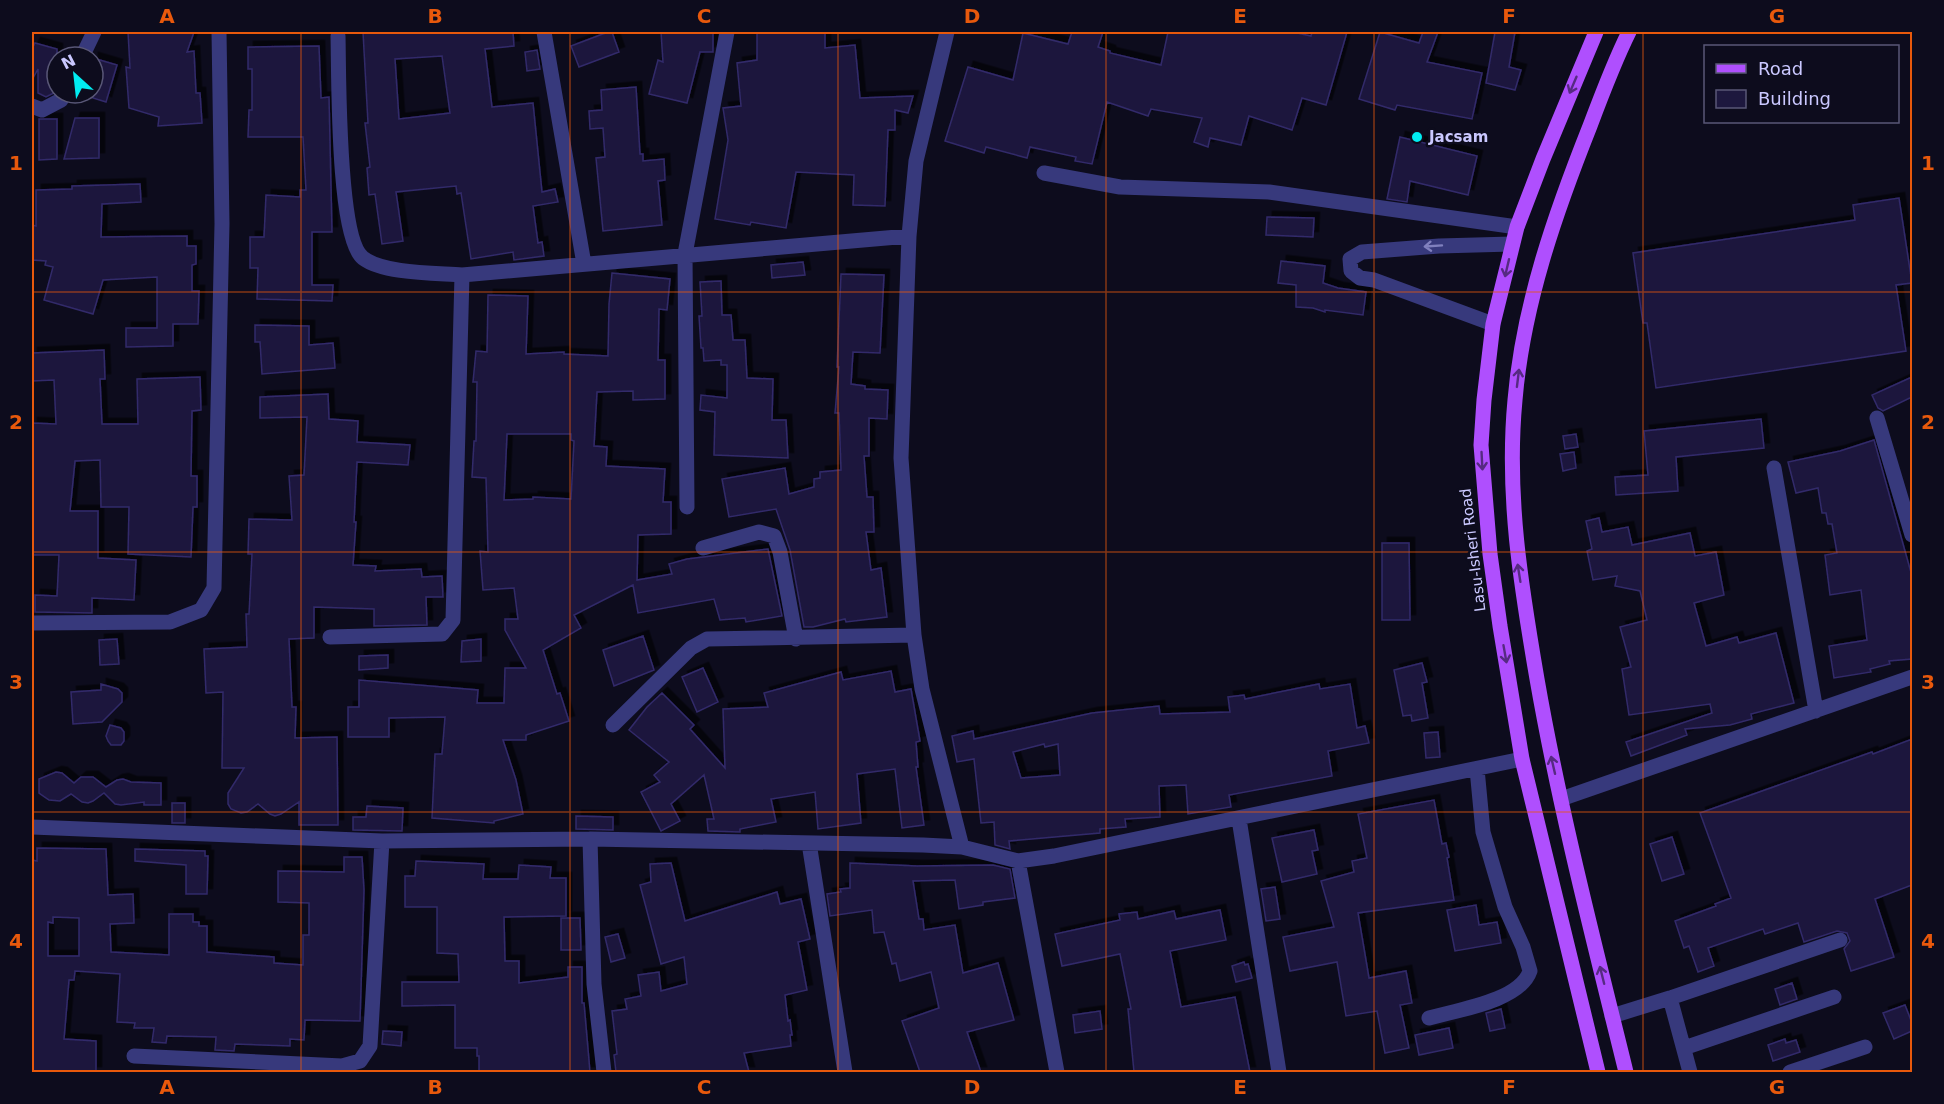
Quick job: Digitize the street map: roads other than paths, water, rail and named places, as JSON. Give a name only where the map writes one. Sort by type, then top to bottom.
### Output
[{"type":"main road","name":"Lasu-Isheri Road","points":[[1596,32],[1548,146],[1512,244],[1493,324],[1481,445],[1484,494],[1500,626],[1522,759],[1598,1072]]},
{"type":"main road","points":[[1626,1072],[1550,753],[1517,557],[1512,442],[1521,351],[1531,300],[1550,234],[1573,168],[1629,32]]},
{"type":"street","points":[[32,623],[170,622],[201,610],[214,588],[222,224],[219,32]]},
{"type":"street","points":[[544,32],[584,264]]},
{"type":"street","points":[[687,507],[685,254],[727,32]]},
{"type":"street","points":[[947,32],[916,161],[909,236],[901,458],[914,635],[922,689],[962,847]]},
{"type":"street","points":[[338,36],[340,149],[349,227],[354,244],[362,258],[384,267],[462,275],[909,236]]},
{"type":"street","points":[[32,106],[42,110],[52,105]]},
{"type":"street","points":[[1044,173],[1120,187],[1269,192],[1517,227]]},
{"type":"street","points":[[1493,324],[1374,280],[1360,278],[1351,271],[1350,259],[1362,252],[1439,246],[1512,244]]},
{"type":"street","points":[[330,637],[442,634],[453,620],[462,275]]},
{"type":"street","points":[[1877,418],[1912,535]]},
{"type":"street","points":[[1774,468],[1816,711]]},
{"type":"street","points":[[703,548],[759,532],[774,536],[780,552],[796,639]]},
{"type":"street","points":[[613,725],[691,648],[707,639],[914,635]]},
{"type":"street","points":[[1561,799],[1912,677]]},
{"type":"street","points":[[32,827],[382,841],[590,839],[962,847],[1018,861],[1054,856],[1239,819],[1522,759]]},
{"type":"street","points":[[1429,1018],[1497,999],[1523,984],[1530,971],[1523,947],[1505,907],[1483,832],[1477,769]]},
{"type":"street","points":[[1239,819],[1279,1072]]},
{"type":"street","points":[[590,839],[594,984],[604,1072]]},
{"type":"street","points":[[134,1056],[342,1066],[360,1061],[370,1046],[382,841]]},
{"type":"street","points":[[809,843],[845,1072]]},
{"type":"street","points":[[1018,861],[1057,1072]]},
{"type":"street","points":[[1612,1016],[1840,940]]},
{"type":"street","points":[[1684,1048],[1834,997]]},
{"type":"street","points":[[1670,998],[1690,1072]]},
{"type":"street","points":[[1790,1072],[1865,1047]]},
{"type":"place","name":"Jacsam","points":[[1417,137]]}]
